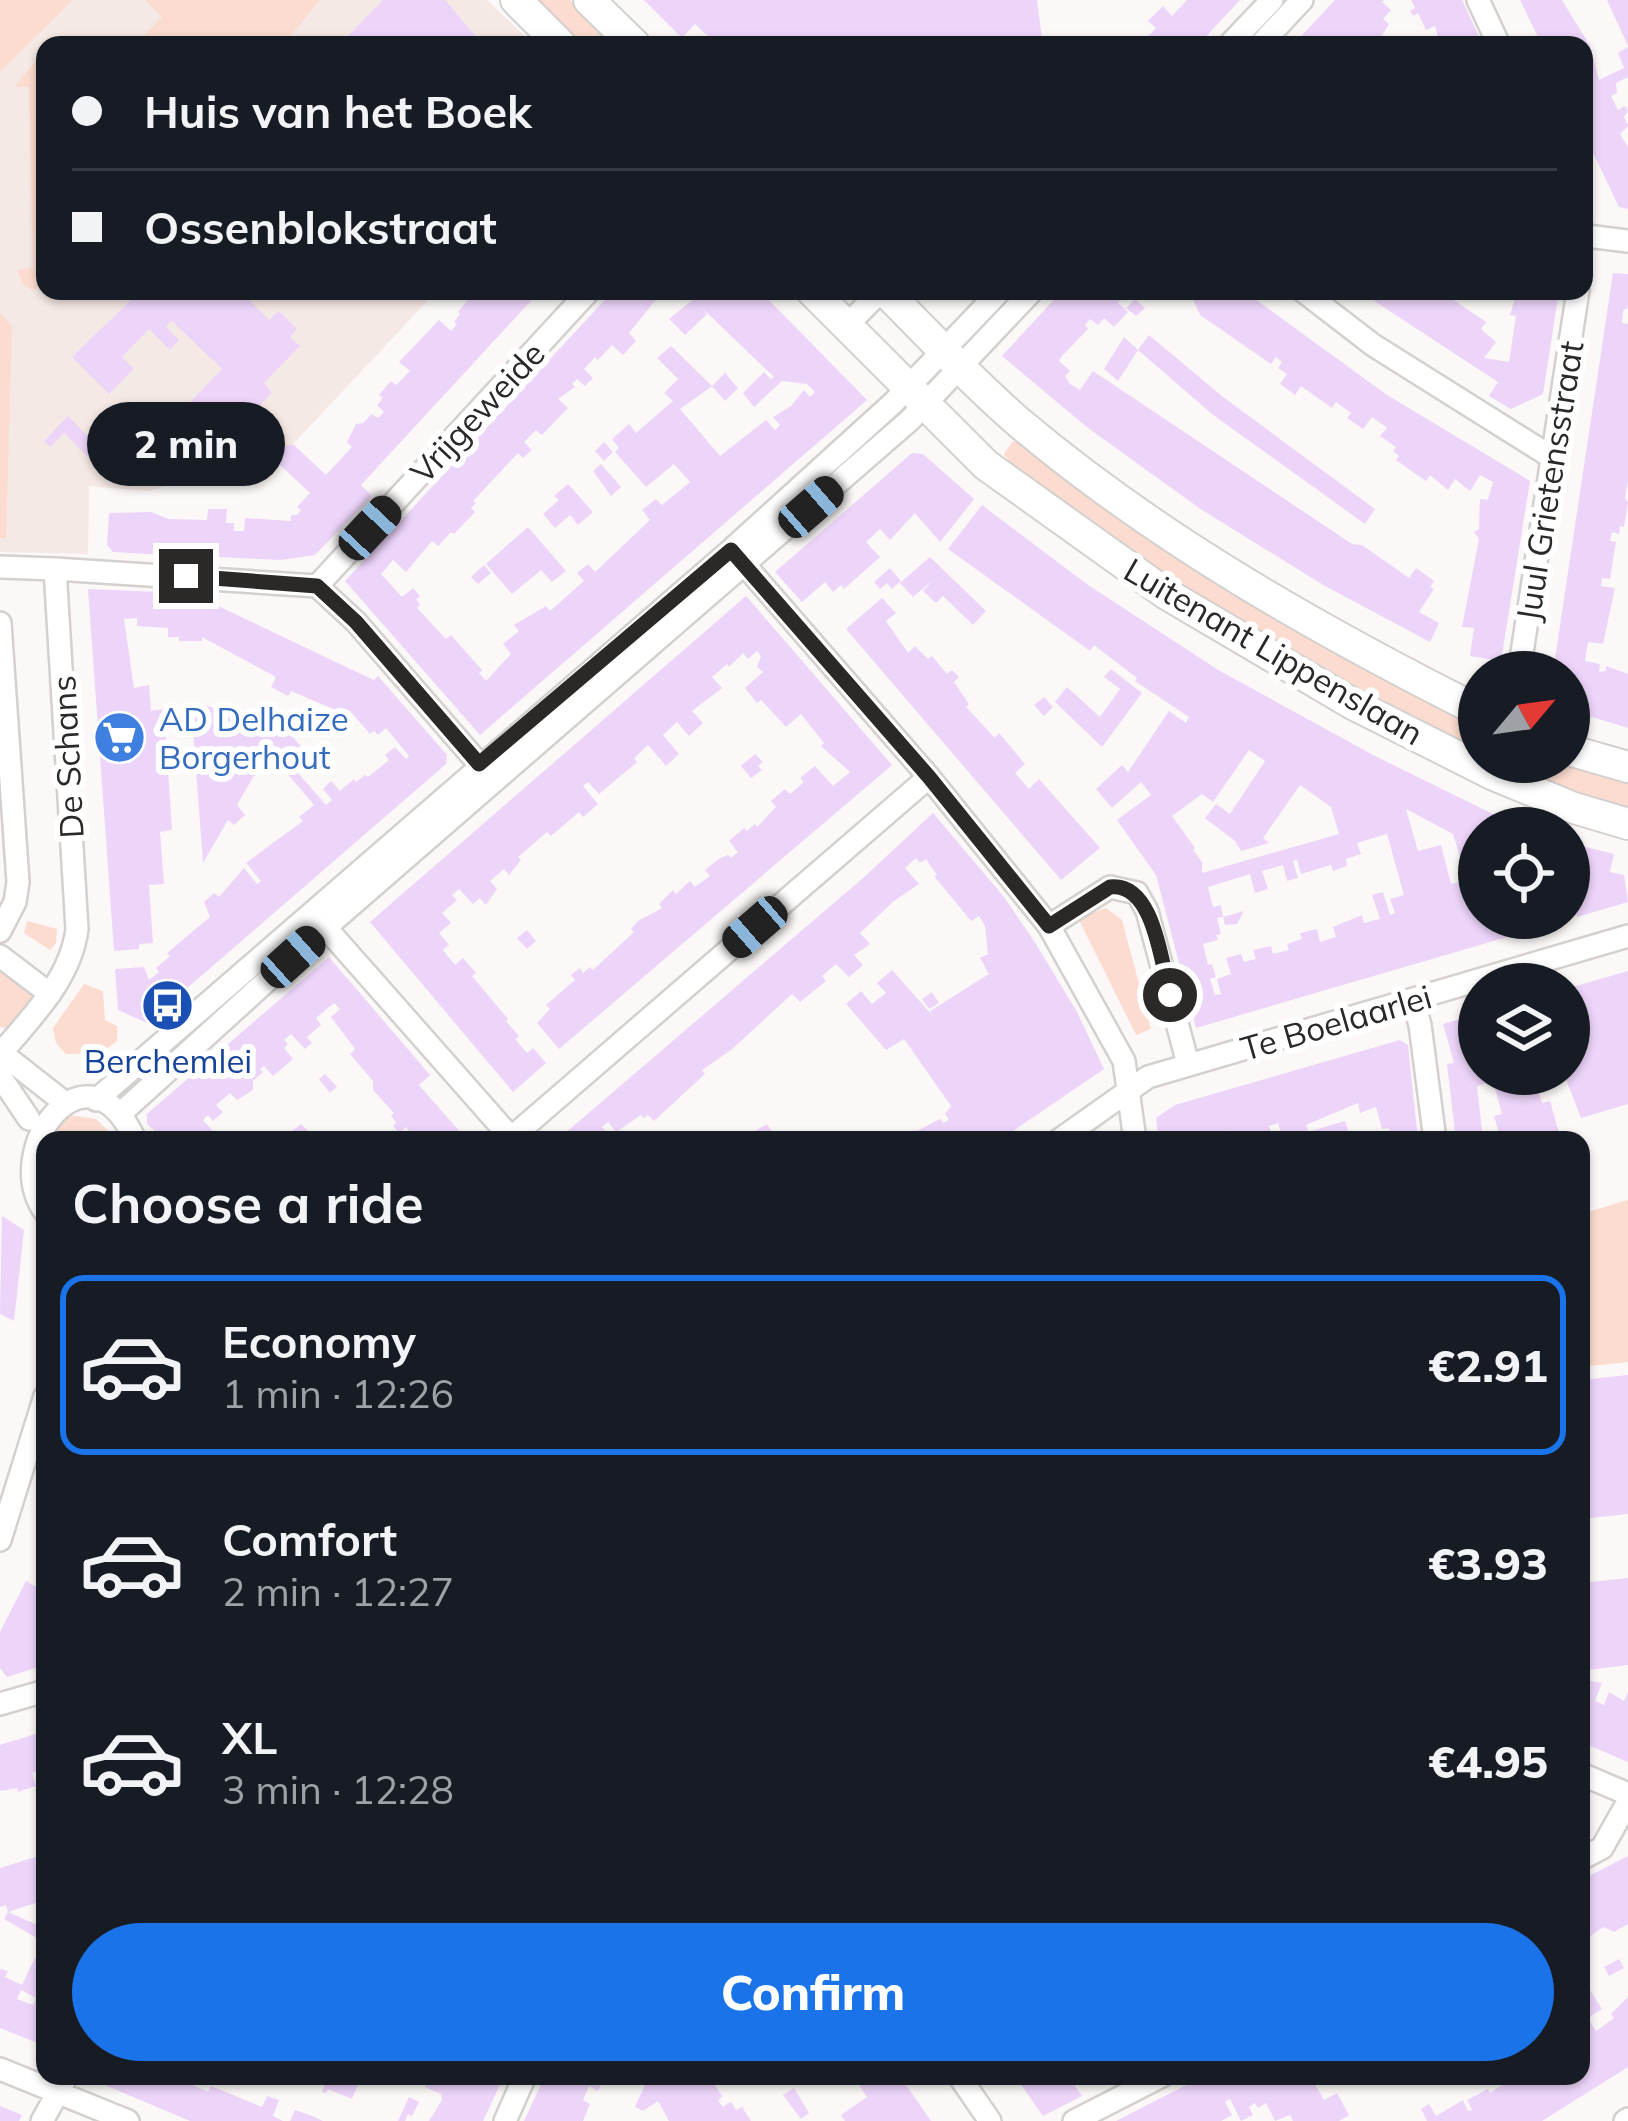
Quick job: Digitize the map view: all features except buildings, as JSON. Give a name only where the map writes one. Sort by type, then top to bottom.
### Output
[{"type":"main road","points":[[516,0],[552,36]]},
{"type":"main road","points":[[589,0],[625,36]]},
{"type":"main road","name":"Luitenant Lippenslaan","points":[[821,300],[986,465],[1080,535],[1215,625],[1353,704],[1458,751]]},
{"type":"main road","name":"Luitenant Lippenslaan","points":[[892,300],[1019,423],[1135,510],[1346,640],[1458,699]]},
{"type":"main road","points":[[986,465],[1019,423]]},
{"type":"main road","points":[[1590,756],[1628,767]]},
{"type":"main road","name":"Luitenant Lippenslaan","points":[[1525,783],[1574,808],[1628,824]]},
{"type":"street","points":[[1238,36],[1272,0]]},
{"type":"street","points":[[1268,36],[1302,0]]},
{"type":"street","points":[[1478,0],[1495,36]]},
{"type":"street","points":[[1593,239],[1628,241]]},
{"type":"street","name":"Vrijgeweide","points":[[317,586],[581,300]]},
{"type":"street","name":"Luitenant Lippenslaan","points":[[848,326],[874,300]]},
{"type":"street","points":[[953,359],[994,300]]},
{"type":"street","points":[[96,1100],[318,920],[738,557],[1022,300]]},
{"type":"street","points":[[1316,300],[1373,345],[1552,458]]},
{"type":"street","name":"Juul Grietensstraat","points":[[1523,651],[1577,300]]},
{"type":"street","points":[[738,557],[929,777],[1049,926],[1124,1061],[1134,1131]]},
{"type":"street","points":[[0,567],[317,586],[356,622],[487,773]]},
{"type":"street","name":"De Schans","points":[[1,1053],[50,994],[71,954],[77,928],[55,569]]},
{"type":"street","name":"De Schans","points":[[0,623],[18,882],[0,931]]},
{"type":"street","points":[[521,1131],[929,777]]},
{"type":"street","points":[[1049,926],[1110,887],[1136,892],[1147,911],[1188,1064]]},
{"type":"street","points":[[120,1114],[318,920]]},
{"type":"street","points":[[318,920],[505,1131]]},
{"type":"street","name":"Te Boelaarlei","points":[[1072,1131],[1148,1077],[1628,936]]},
{"type":"street","points":[[0,956],[50,994]]},
{"type":"street","points":[[1412,1000],[1420,1025],[1434,1131]]},
{"type":"street","points":[[1,1053],[60,1099]]},
{"type":"street","points":[[0,1076],[29,1119]]},
{"type":"street","points":[[36,1204],[17,1186],[16,1144],[29,1119],[43,1107],[60,1099],[96,1100],[120,1114],[130,1131]]},
{"type":"street","points":[[0,1540],[36,1425]]},
{"type":"street","points":[[0,1704],[36,1693]]},
{"type":"street","points":[[1590,1779],[1628,1798],[1602,1848],[1590,1854]]},
{"type":"street","points":[[0,2069],[36,2078]]},
{"type":"street","points":[[42,2121],[61,2085]]},
{"type":"street","points":[[64,2085],[128,2121]]},
{"type":"street","points":[[505,2121],[521,2085]]},
{"type":"street","points":[[965,2085],[990,2121]]},
{"type":"street","points":[[1074,2121],[1144,2085]]},
{"type":"shaded area","points":[[0,0],[73,0],[36,36],[0,72]]},
{"type":"shaded area","points":[[42,0],[487,0],[525,36],[36,36],[36,300],[429,300],[293,444],[150,491],[89,486],[88,554],[0,552],[0,72],[20,50]]},
{"type":"shaded area","points":[[145,0],[320,0],[290,36],[143,36],[162,17]]},
{"type":"shaded area","points":[[535,0],[570,0],[607,36],[572,36]]},
{"type":"shaded area","points":[[36,61],[35,290],[22,283],[18,269],[33,268],[29,87],[14,87]]},
{"type":"shaded area","points":[[0,313],[12,327],[6,538],[0,538]]},
{"type":"shaded area","points":[[1022,440],[1458,710],[1458,742],[1195,596],[1013,467],[1004,454],[1012,442]]},
{"type":"shaded area","points":[[1590,767],[1628,777],[1628,810],[1546,783],[1590,783]]},
{"type":"shaded area","points":[[1106,908],[1122,920],[1151,1029],[1136,1035],[1078,918]]},
{"type":"shaded area","points":[[27,921],[57,929],[50,950],[24,933]]},
{"type":"shaded area","points":[[0,971],[32,997],[29,1007],[5,1028],[0,1027]]},
{"type":"shaded area","points":[[84,984],[103,991],[105,1020],[117,1026],[117,1041],[101,1053],[66,1054],[56,1043],[53,1028]]},
{"type":"shaded area","points":[[69,1115],[96,1119],[108,1131],[48,1131]]},
{"type":"shaded area","points":[[1628,1200],[1628,1362],[1590,1366],[1590,1211]]},
{"type":"place","name":"AD Delhaize Borgerhout","points":[[120,737]]},
{"type":"place","name":"Berchemlei","points":[[168,1006]]},
{"type":"route","points":[[186,576],[317,586],[356,622],[479,764],[731,550],[929,777],[1049,926],[1110,887],[1136,892],[1147,911],[1170,995]]}]
